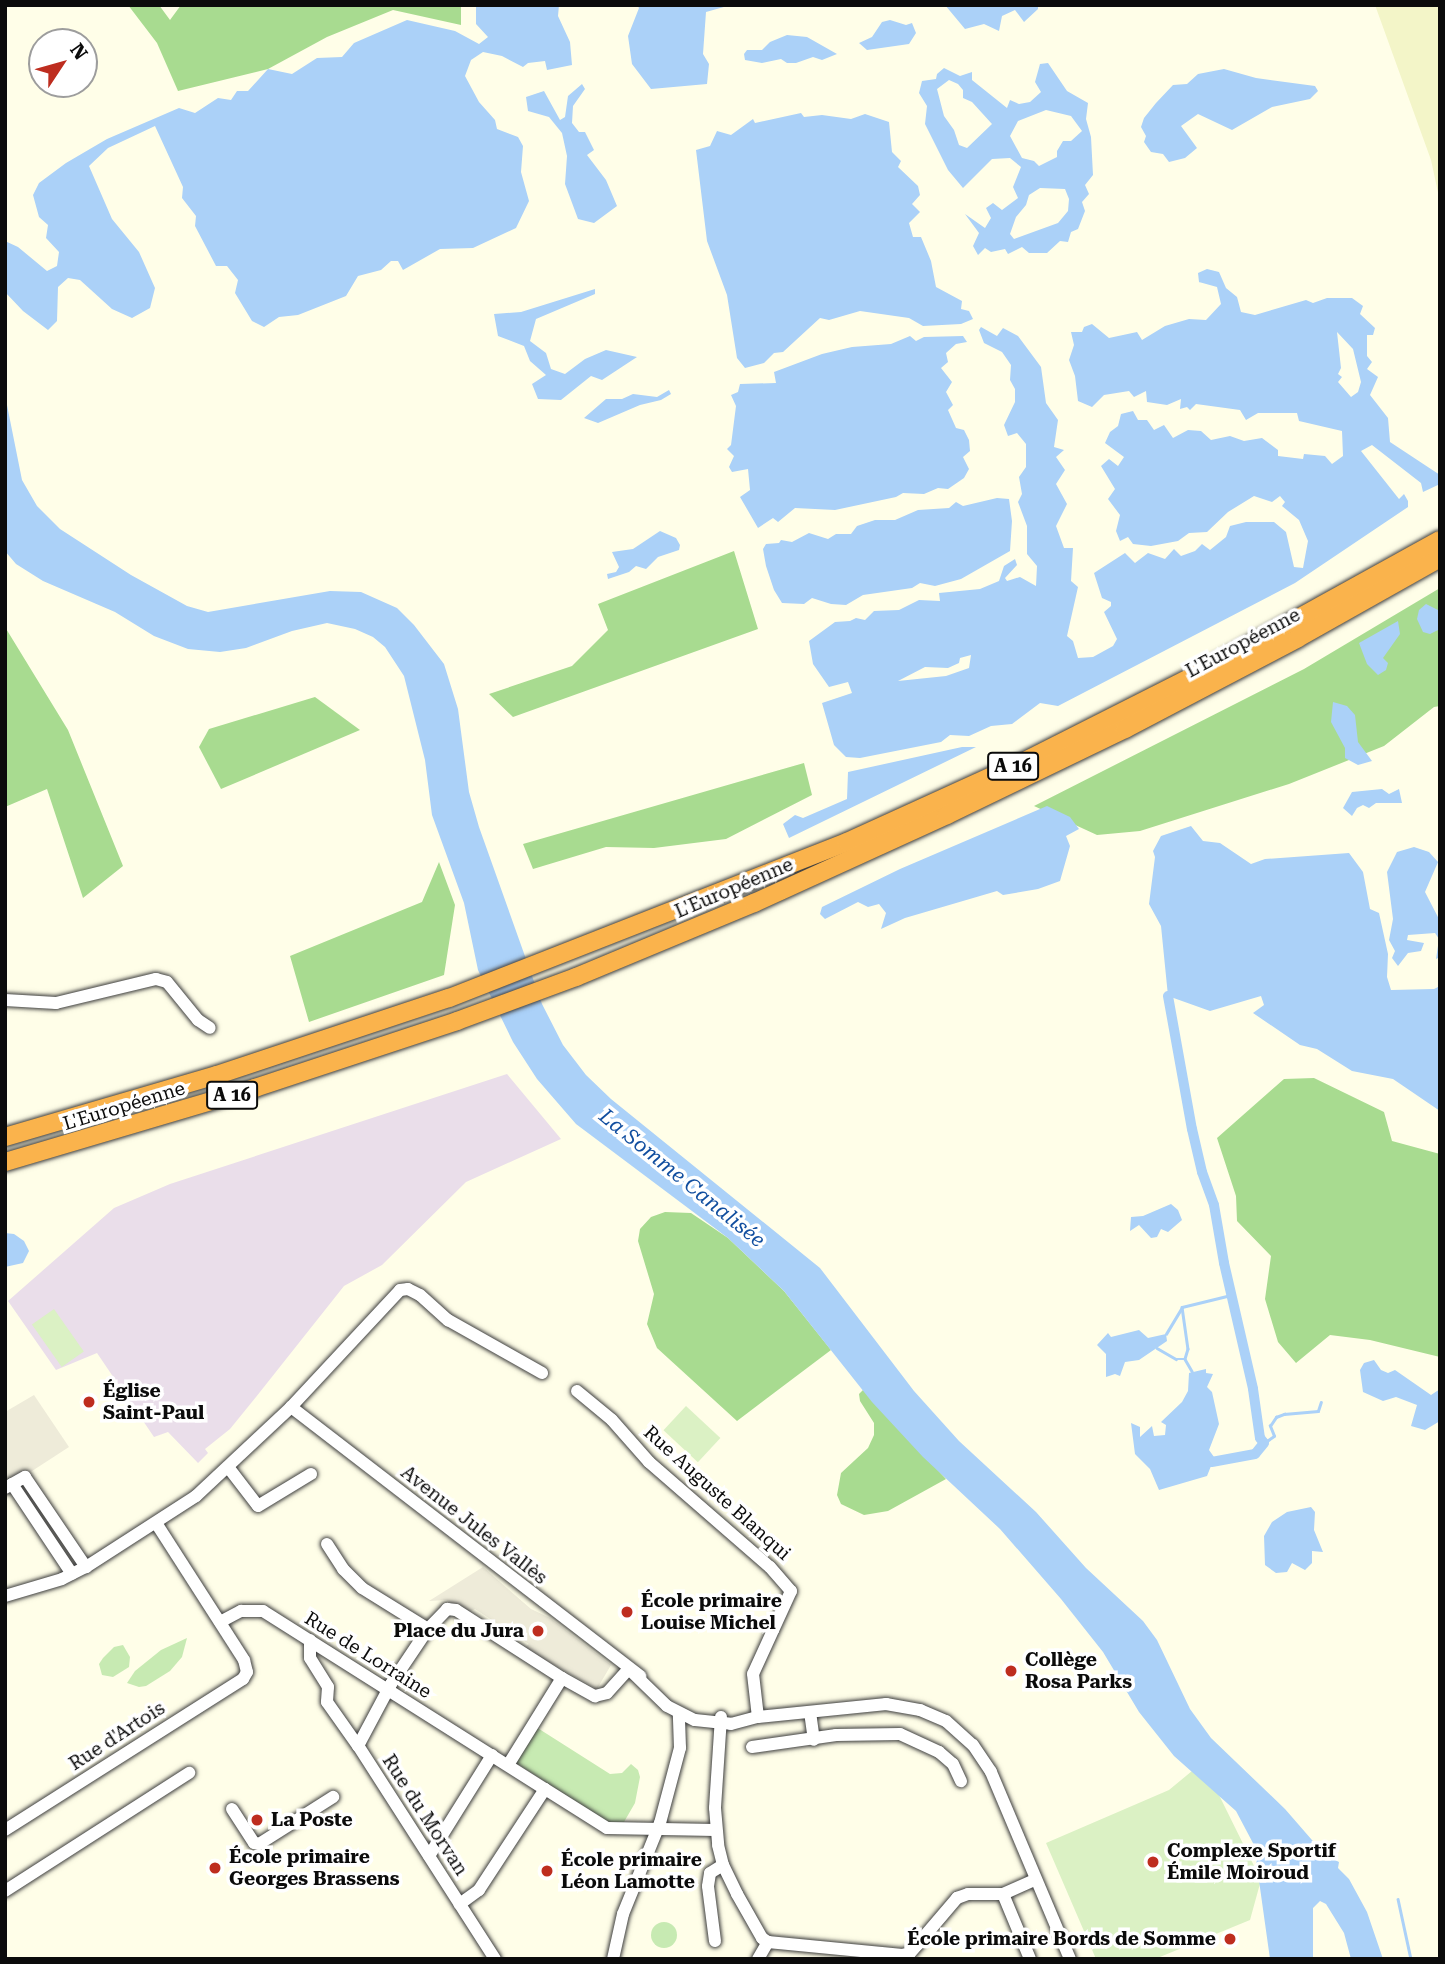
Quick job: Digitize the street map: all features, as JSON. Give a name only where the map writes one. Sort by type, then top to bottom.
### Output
[{"type":"highway","name":"L'Européenne","points":[[5,1137],[205,1078],[449,998],[847,842],[1029,759],[1199,673],[1440,540]]},
{"type":"highway","name":"L'Européenne","points":[[5,1162],[255,1088],[457,1021],[576,977],[754,903],[1037,772],[1236,671],[1440,558]]},
{"type":"street","points":[[5,1000],[55,1003],[156,979],[167,982],[198,1020],[210,1028]]},
{"type":"street","points":[[5,1596],[86,1567],[196,1496],[291,1407],[400,1290],[408,1289],[420,1295],[448,1320],[542,1373]]},
{"type":"street","name":"Rue Auguste Blanqui","points":[[577,1391],[612,1420],[649,1462],[773,1570],[791,1591],[753,1674],[758,1717]]},
{"type":"street","name":"Avenue Jules Vallès","points":[[291,1407],[631,1671],[696,1716]]},
{"type":"street","points":[[228,1467],[258,1506],[311,1474]]},
{"type":"street","points":[[72,1574],[9,1486],[25,1477],[86,1567]]},
{"type":"street","points":[[156,1523],[220,1622]]},
{"type":"street","points":[[327,1544],[343,1569],[362,1588],[428,1629],[447,1609],[456,1610],[595,1696],[607,1693],[631,1671]]},
{"type":"street","name":"Rue de Lorraine","points":[[220,1622],[241,1611],[263,1611],[607,1828],[715,1830]]},
{"type":"street","name":"Rue d'Artois","points":[[5,1830],[243,1679],[247,1672],[244,1660],[220,1622]]},
{"type":"street","name":"Rue du Morvan","points":[[428,1629],[388,1690],[358,1746],[495,1959]]},
{"type":"street","points":[[310,1640],[310,1658],[328,1687],[327,1702],[358,1746]]},
{"type":"street","name":"Avenue Jules Vallès","points":[[631,1671],[641,1684],[680,1714],[696,1716]]},
{"type":"street","points":[[508,1765],[562,1678]]},
{"type":"street","points":[[696,1716],[721,1720],[895,1704],[933,1713],[974,1745],[991,1772],[1070,1959]]},
{"type":"street","points":[[810,1712],[814,1740]]},
{"type":"street","points":[[613,1959],[623,1914],[658,1830],[680,1748],[680,1714]]},
{"type":"street","points":[[721,1720],[715,1830],[723,1866],[762,1938],[768,1942],[910,1953],[957,1898],[968,1894],[1003,1894],[1037,1880]]},
{"type":"street","points":[[752,1746],[881,1732],[900,1734],[915,1738],[946,1758],[953,1764],[961,1781]]},
{"type":"street","points":[[429,1856],[492,1755]]},
{"type":"street","points":[[5,1891],[189,1773]]},
{"type":"street","points":[[460,1904],[479,1890],[545,1789]]},
{"type":"street","points":[[232,1809],[254,1843],[259,1844],[333,1797]]},
{"type":"street","points":[[715,1941],[708,1886],[709,1873],[723,1866]]},
{"type":"street","points":[[1003,1894],[1030,1959]]},
{"type":"street","points":[[758,1959],[768,1942]]},
{"type":"shaded area","points":[[507,1074],[561,1139],[466,1182],[382,1265],[344,1286],[230,1429],[205,1449],[208,1453],[198,1463],[168,1432],[154,1437],[97,1353],[56,1370],[8,1301],[114,1208],[170,1184]]},
{"type":"shaded area","points":[[34,1395],[69,1447],[12,1484],[5,1474],[5,1412]]},
{"type":"shaded area","name":"Place du Jura","points":[[483,1567],[531,1609],[550,1618],[611,1665],[597,1689],[524,1648],[529,1644],[475,1609],[469,1612],[446,1600],[429,1601]]},
{"type":"green space","points":[[128,5],[159,5],[170,20],[181,5],[461,5],[461,25],[393,10],[327,37],[268,69],[178,91],[157,43]]},
{"type":"green space","points":[[1375,5],[1440,5],[1440,202],[1431,160]]},
{"type":"green space","points":[[734,551],[758,629],[513,717],[489,694],[572,666],[608,630],[598,604]]},
{"type":"green space","points":[[1440,588],[1440,706],[1434,707],[1384,746],[1289,784],[1140,831],[1097,835],[1034,806],[1304,669]]},
{"type":"green space","points":[[5,627],[68,730],[123,866],[83,898],[47,789],[5,807]]},
{"type":"green space","points":[[315,697],[360,730],[221,789],[199,747],[209,729]]},
{"type":"green space","points":[[804,763],[812,795],[726,839],[654,848],[606,847],[533,869],[523,844]]},
{"type":"green space","points":[[439,862],[455,905],[444,975],[309,1022],[290,956],[422,902]]},
{"type":"green space","points":[[1314,1078],[1384,1112],[1392,1141],[1440,1154],[1440,1357],[1370,1340],[1330,1335],[1296,1363],[1278,1342],[1265,1299],[1271,1256],[1237,1221],[1236,1196],[1217,1138],[1284,1079]]},
{"type":"green space","points":[[665,1212],[691,1213],[728,1238],[784,1291],[831,1350],[737,1421],[657,1348],[647,1324],[654,1294],[638,1241],[640,1229],[651,1217]]},
{"type":"green space","points":[[54,1309],[84,1352],[62,1367],[32,1324]]},
{"type":"green space","points":[[863,1390],[946,1479],[888,1511],[864,1515],[841,1504],[837,1495],[841,1473],[868,1448],[874,1435],[874,1423],[860,1401],[859,1394]]},
{"type":"green space","points":[[686,1406],[720,1438],[698,1462],[663,1430]]},
{"type":"green space","points":[[187,1638],[182,1657],[170,1671],[146,1686],[127,1683],[135,1671],[161,1650]]},
{"type":"green space","points":[[123,1645],[130,1657],[129,1667],[113,1677],[102,1675],[99,1664],[103,1658],[114,1647]]},
{"type":"green space","points":[[536,1727],[610,1774],[622,1773],[631,1764],[638,1770],[640,1777],[635,1803],[624,1822],[608,1822],[516,1763]]},
{"type":"green space","name":"Complexe Sportif Émile Moiroud","points":[[1192,1771],[1218,1793],[1261,1880],[1250,1920],[1155,1959],[1096,1959],[1046,1843],[1169,1790]]},
{"type":"green space","points":[[664,1922],[673,1926],[677,1935],[673,1944],[664,1948],[655,1944],[651,1935],[655,1926]]},
{"type":"water","points":[[476,5],[559,5],[558,16],[570,42],[572,65],[547,70],[545,61],[528,63],[523,67],[502,56],[483,52],[471,60],[465,76],[479,102],[495,120],[497,129],[518,137],[523,146],[521,172],[529,201],[516,228],[473,248],[440,249],[403,270],[398,261],[391,261],[381,270],[358,276],[346,296],[298,315],[279,317],[264,327],[252,321],[235,293],[238,280],[227,266],[216,266],[195,226],[196,216],[182,198],[183,187],[155,126],[108,148],[89,166],[112,219],[139,252],[155,288],[150,308],[132,318],[112,309],[80,280],[68,278],[58,287],[57,321],[48,330],[23,311],[5,292],[5,241],[18,247],[47,271],[57,266],[59,252],[46,238],[48,225],[39,217],[33,195],[39,183],[66,163],[107,139],[179,108],[195,113],[218,98],[231,100],[237,91],[248,91],[268,69],[292,74],[317,58],[342,57],[354,43],[407,20],[455,31],[479,44],[488,37],[476,24]]},
{"type":"water","points":[[637,5],[731,5],[706,12],[703,54],[709,64],[707,84],[651,89],[632,64],[628,36],[639,8]]},
{"type":"water","points":[[945,5],[1038,5],[1038,9],[1024,22],[1015,10],[1002,16],[999,31],[984,24],[965,29]]},
{"type":"water","points":[[890,20],[906,25],[912,23],[916,33],[909,44],[867,50],[859,43],[872,37],[882,22]]},
{"type":"water","points":[[787,35],[807,37],[837,54],[822,60],[813,57],[796,63],[787,63],[781,59],[762,63],[745,60],[744,54],[747,50],[762,50],[770,42]]},
{"type":"water","points":[[1048,63],[1067,91],[1088,103],[1086,119],[1091,137],[1093,175],[1085,185],[1089,194],[1082,202],[1085,211],[1078,229],[1071,232],[1068,242],[1060,241],[1047,253],[1029,253],[1022,247],[1008,254],[1005,249],[991,252],[985,248],[978,255],[973,246],[979,233],[965,214],[985,228],[991,218],[986,208],[993,203],[1002,210],[1018,198],[1013,187],[1021,167],[1010,158],[992,159],[963,188],[948,170],[925,124],[927,106],[919,93],[922,81],[936,79],[937,74],[944,68],[960,76],[972,72],[972,80],[1007,108],[1010,100],[1019,104],[1030,102],[1041,92],[1035,82],[1040,64]],"holes":[[[949,80],[958,84],[963,90],[963,98],[972,102],[992,124],[967,148],[959,145],[954,130],[944,116],[937,89]],[[1046,110],[1071,116],[1082,131],[1071,141],[1063,141],[1057,151],[1057,157],[1039,166],[1034,161],[1022,158],[1010,136],[1018,121]],[[1040,188],[1065,189],[1069,199],[1068,211],[1058,223],[1014,239],[1010,234],[1029,195]]]},
{"type":"water","points":[[1224,69],[1256,78],[1315,86],[1318,91],[1310,99],[1272,107],[1232,130],[1198,114],[1181,126],[1197,148],[1185,158],[1169,162],[1163,154],[1151,152],[1144,142],[1146,136],[1141,127],[1144,118],[1156,103],[1173,85],[1187,84],[1198,74]]},
{"type":"water","points":[[582,84],[585,89],[573,106],[572,123],[579,132],[585,132],[594,150],[587,155],[606,180],[617,206],[594,223],[578,219],[565,184],[567,156],[562,133],[549,117],[528,111],[526,97],[544,91],[560,120],[565,117],[568,96]]},
{"type":"water","points":[[801,113],[804,117],[822,115],[851,119],[865,114],[889,122],[892,152],[901,161],[898,167],[918,186],[920,195],[912,204],[920,212],[909,223],[913,237],[921,237],[931,261],[936,287],[962,301],[961,309],[969,311],[973,319],[961,324],[923,326],[909,318],[860,311],[829,320],[820,318],[783,352],[774,353],[764,363],[745,368],[737,358],[727,295],[707,241],[696,150],[710,146],[717,131],[731,135],[753,119],[755,123]]},
{"type":"water","points":[[1207,269],[1219,272],[1226,288],[1237,297],[1241,312],[1255,315],[1306,300],[1313,303],[1327,298],[1352,298],[1363,306],[1360,314],[1375,328],[1373,335],[1367,335],[1367,356],[1372,362],[1367,369],[1378,377],[1370,395],[1388,418],[1390,442],[1440,475],[1440,484],[1423,492],[1421,483],[1372,445],[1361,451],[1399,499],[1404,494],[1408,507],[1295,583],[1058,706],[1040,703],[1012,724],[991,726],[969,736],[950,735],[941,742],[860,758],[846,757],[834,745],[822,703],[852,693],[848,682],[829,687],[813,664],[809,641],[835,622],[856,618],[865,620],[874,611],[899,610],[919,600],[940,601],[939,593],[980,589],[999,581],[1004,566],[1015,559],[1017,565],[1005,578],[1007,581],[1020,577],[1036,586],[1037,566],[1027,554],[1027,526],[1018,502],[1022,494],[1019,477],[1026,467],[1026,444],[1017,433],[1008,436],[1004,425],[1015,402],[1015,389],[1010,380],[1011,365],[1002,352],[984,343],[979,330],[981,327],[997,336],[1003,328],[1018,336],[1041,367],[1046,403],[1058,420],[1054,447],[1064,450],[1056,457],[1065,470],[1056,484],[1067,504],[1056,526],[1064,548],[1073,548],[1071,581],[1078,587],[1067,636],[1073,641],[1078,658],[1093,657],[1113,646],[1117,639],[1104,612],[1111,606],[1111,602],[1102,598],[1094,573],[1125,553],[1135,563],[1148,553],[1165,559],[1174,549],[1181,556],[1195,551],[1202,544],[1210,550],[1226,537],[1230,526],[1246,522],[1274,522],[1286,532],[1294,567],[1303,568],[1308,541],[1299,520],[1282,506],[1285,502],[1280,496],[1272,502],[1254,496],[1228,512],[1207,532],[1189,533],[1178,541],[1151,546],[1133,544],[1128,537],[1120,541],[1116,531],[1120,515],[1108,499],[1115,489],[1101,466],[1109,459],[1118,466],[1124,457],[1105,443],[1110,432],[1118,426],[1121,414],[1133,411],[1138,420],[1147,420],[1154,430],[1164,425],[1173,438],[1188,430],[1201,431],[1211,440],[1230,436],[1244,441],[1262,438],[1278,450],[1278,456],[1303,459],[1304,454],[1325,456],[1332,464],[1343,456],[1342,431],[1299,421],[1297,413],[1258,413],[1246,420],[1240,410],[1196,404],[1190,410],[1187,407],[1180,409],[1181,399],[1167,405],[1147,402],[1146,391],[1134,397],[1129,391],[1104,395],[1092,407],[1078,401],[1075,376],[1069,360],[1074,345],[1071,332],[1082,332],[1084,327],[1092,324],[1109,338],[1137,332],[1142,340],[1165,326],[1189,319],[1206,320],[1221,304],[1217,287],[1199,282],[1198,273]],"holes":[[[1337,332],[1353,349],[1361,382],[1358,392],[1351,397],[1338,382],[1342,377],[1338,374],[1341,368]],[[971,655],[969,668],[946,676],[898,681],[925,667],[948,668],[959,663],[960,658]]]},
{"type":"water","points":[[595,289],[595,294],[536,319],[530,341],[546,353],[551,369],[565,374],[585,359],[606,350],[637,357],[602,380],[591,376],[561,400],[538,399],[532,384],[546,375],[530,361],[524,346],[498,336],[494,314],[521,312]]},
{"type":"water","points":[[910,336],[916,341],[924,337],[963,336],[967,342],[956,344],[946,353],[948,362],[941,368],[952,382],[946,392],[953,405],[948,410],[956,428],[964,430],[969,440],[970,451],[963,457],[969,469],[964,478],[948,489],[938,488],[924,494],[903,493],[896,497],[835,510],[795,508],[778,522],[773,518],[758,528],[740,497],[750,490],[748,469],[732,472],[729,467],[734,456],[727,449],[731,445],[736,406],[731,395],[738,392],[740,384],[776,383],[774,372],[822,354],[852,347],[891,344]]},
{"type":"water","points":[[669,390],[671,394],[661,400],[640,405],[598,423],[584,418],[606,399],[622,399],[633,394],[657,397]]},
{"type":"water","name":"La Somme Canalisée","points":[[5,395],[22,480],[37,506],[60,529],[131,575],[187,606],[208,612],[330,591],[361,592],[397,608],[414,625],[444,664],[458,709],[469,792],[479,827],[542,1004],[563,1045],[586,1075],[611,1099],[820,1268],[914,1391],[959,1441],[1036,1512],[1086,1568],[1143,1621],[1157,1640],[1190,1709],[1211,1738],[1285,1809],[1325,1855],[1339,1862],[1338,1868],[1349,1879],[1367,1912],[1383,1959],[1351,1959],[1344,1933],[1326,1904],[1320,1901],[1313,1908],[1313,1959],[1270,1959],[1254,1845],[1236,1811],[1174,1756],[1139,1712],[1103,1652],[1061,1599],[1000,1529],[923,1457],[872,1402],[784,1291],[728,1238],[576,1124],[537,1079],[513,1042],[478,970],[464,903],[432,815],[425,760],[404,676],[385,647],[373,637],[355,629],[327,623],[292,631],[246,648],[220,652],[188,649],[154,636],[115,612],[43,581],[16,564],[5,551]]},
{"type":"water","points":[[997,498],[1009,499],[1012,521],[1010,551],[961,579],[935,586],[920,583],[912,588],[863,595],[846,605],[812,598],[804,604],[782,603],[774,590],[763,549],[766,544],[779,543],[781,540],[792,542],[809,533],[828,539],[836,534],[851,534],[857,526],[875,520],[895,520],[918,510],[949,508],[956,502],[963,506]]},
{"type":"water","points":[[660,531],[676,538],[680,545],[679,550],[658,557],[646,569],[636,566],[629,572],[608,579],[607,574],[616,572],[619,567],[612,552],[633,549]]},
{"type":"water","points":[[1426,604],[1440,611],[1440,629],[1430,634],[1423,632],[1417,619],[1419,610]]},
{"type":"water","points":[[1398,621],[1400,634],[1383,658],[1388,663],[1386,670],[1378,675],[1367,664],[1359,643]]},
{"type":"water","points":[[1333,702],[1347,706],[1355,715],[1358,742],[1372,761],[1358,765],[1345,758],[1345,748],[1331,722]]},
{"type":"water","points":[[962,747],[976,747],[789,838],[783,824],[795,815],[803,818],[847,799],[848,772]]},
{"type":"water","points":[[1382,789],[1389,794],[1399,789],[1402,803],[1376,803],[1369,808],[1363,805],[1357,808],[1352,816],[1343,808],[1352,792]]},
{"type":"water","points":[[1047,806],[1070,817],[1079,829],[1066,836],[1070,846],[1060,881],[1038,889],[1003,895],[997,891],[905,918],[881,929],[886,913],[879,904],[868,907],[858,902],[825,919],[820,914],[822,907],[900,869]]},
{"type":"water","points":[[1191,826],[1203,841],[1220,843],[1251,864],[1265,859],[1349,853],[1363,872],[1370,909],[1379,913],[1388,954],[1387,977],[1391,990],[1434,989],[1440,986],[1440,1111],[1393,1079],[1352,1071],[1317,1049],[1300,1045],[1253,1013],[1264,1005],[1261,996],[1210,1011],[1168,996],[1161,926],[1149,904],[1155,857],[1153,851],[1161,836]]},
{"type":"water","points":[[1414,847],[1429,852],[1438,862],[1425,892],[1440,921],[1440,957],[1436,959],[1439,939],[1435,933],[1408,935],[1407,940],[1424,943],[1421,951],[1408,953],[1398,966],[1392,958],[1395,951],[1389,940],[1393,919],[1387,872],[1397,852]]},
{"type":"water","points":[[1171,1204],[1178,1210],[1182,1220],[1168,1232],[1161,1229],[1157,1237],[1151,1238],[1139,1225],[1130,1231],[1131,1217],[1143,1216]]},
{"type":"water","points":[[5,1233],[14,1234],[24,1241],[29,1251],[23,1263],[5,1267]]},
{"type":"water","points":[[1139,1330],[1148,1338],[1166,1334],[1167,1341],[1139,1360],[1125,1362],[1120,1376],[1115,1374],[1106,1377],[1106,1354],[1097,1345],[1108,1333],[1111,1337]]},
{"type":"water","points":[[1374,1360],[1381,1370],[1388,1373],[1395,1370],[1431,1395],[1440,1389],[1440,1421],[1425,1430],[1411,1426],[1417,1405],[1396,1397],[1383,1401],[1363,1392],[1360,1370],[1364,1363]]},
{"type":"water","points":[[1206,1369],[1206,1373],[1213,1374],[1207,1387],[1212,1392],[1219,1424],[1209,1450],[1214,1457],[1211,1466],[1207,1476],[1159,1490],[1150,1469],[1135,1454],[1131,1423],[1140,1427],[1140,1437],[1152,1426],[1154,1436],[1165,1435],[1166,1425],[1161,1422],[1182,1402],[1188,1391],[1189,1373]]},
{"type":"water","points":[[1311,1507],[1315,1512],[1314,1530],[1323,1552],[1312,1551],[1312,1563],[1305,1570],[1292,1563],[1287,1572],[1276,1573],[1265,1565],[1264,1536],[1272,1522],[1287,1512]]},
{"type":"waterway","points":[[1168,996],[1192,1129],[1202,1172],[1214,1205],[1224,1263],[1253,1389],[1260,1438],[1264,1443],[1255,1454],[1212,1462]]},
{"type":"waterway","points":[[1166,1334],[1182,1307],[1231,1295]]},
{"type":"waterway","points":[[1182,1307],[1188,1349],[1185,1359]]},
{"type":"waterway","points":[[1157,1348],[1176,1359],[1185,1359],[1192,1371]]},
{"type":"waterway","points":[[1264,1443],[1274,1436],[1270,1426],[1276,1417],[1318,1411],[1321,1402]]},
{"type":"waterway","points":[[1398,1899],[1411,1959]]},
{"type":"place","name":"Église Saint-Paul","points":[[89,1402]]},
{"type":"place","name":"École primaire Louise Michel","points":[[627,1612]]},
{"type":"place","name":"Place du Jura","points":[[538,1631]]},
{"type":"place","name":"Collège Rosa Parks","points":[[1011,1671]]},
{"type":"place","name":"La Poste","points":[[257,1820]]},
{"type":"place","name":"Complexe Sportif Émile Moiroud","points":[[1153,1862]]},
{"type":"place","name":"École primaire Georges Brassens","points":[[215,1868]]},
{"type":"place","name":"École primaire Léon Lamotte","points":[[547,1871]]},
{"type":"place","name":"École primaire Bords de Somme","points":[[1230,1939]]}]
